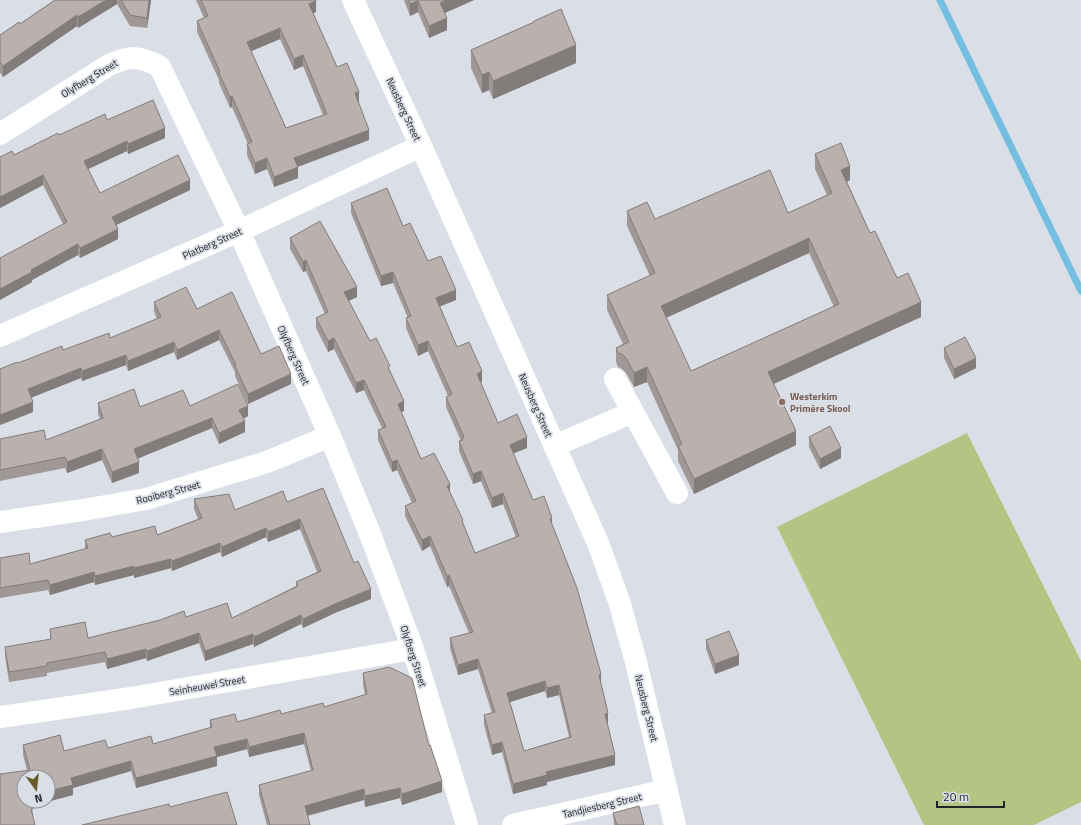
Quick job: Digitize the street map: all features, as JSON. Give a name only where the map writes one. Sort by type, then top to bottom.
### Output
[{"type":"street","name":"Neusberg Street","points":[[353,0],[421,146],[598,544],[618,602],[636,662],[675,825]]},
{"type":"street","name":"Olyfberg Street","points":[[0,134],[109,65],[123,59],[135,58],[148,60],[160,67],[239,231],[330,436],[370,534],[413,648],[467,825]]},
{"type":"street","name":"Platberg Street","points":[[0,336],[239,231],[421,146]]},
{"type":"street","points":[[615,378],[677,493]]},
{"type":"street","points":[[554,446],[633,412]]},
{"type":"street","name":"Rooiberg Street","points":[[0,522],[146,499],[267,462],[330,436]]},
{"type":"street","name":"Seinheuwel Street","points":[[0,717],[131,698],[413,648]]},
{"type":"street","name":"Tandjiesberg Street","points":[[513,825],[667,790]]},
{"type":"green space","points":[[967,433],[1081,661],[1081,802],[1034,825],[924,825],[777,527]]},
{"type":"building","points":[[55,0],[106,0],[78,17],[77,15],[3,66],[0,62],[0,35],[19,22],[20,24]]},
{"type":"building","points":[[121,0],[149,0],[147,18],[130,15]]},
{"type":"building","points":[[201,0],[316,0],[309,4],[337,67],[347,63],[359,92],[355,93],[369,130],[294,158],[298,167],[274,177],[267,158],[255,163],[247,144],[252,142],[232,96],[230,97],[219,73],[220,72],[197,21],[208,16]],"holes":[[[280,28],[294,59],[303,55],[327,114],[286,128],[247,42]]]},
{"type":"building","points":[[409,0],[447,0],[440,3],[447,18],[429,26],[418,1],[410,4]]},
{"type":"building","points":[[561,9],[576,45],[493,81],[489,72],[482,75],[471,50]]},
{"type":"building","points":[[153,100],[165,128],[128,144],[127,141],[84,161],[100,193],[178,155],[190,180],[112,217],[118,229],[80,248],[78,244],[31,270],[32,272],[0,289],[0,258],[67,222],[43,175],[0,197],[0,157],[12,151],[14,155],[58,133],[59,135],[105,114],[107,120]]},
{"type":"building","points":[[841,143],[850,166],[841,170],[870,233],[875,231],[897,278],[908,273],[921,302],[768,372],[796,431],[694,479],[678,446],[682,444],[647,367],[634,373],[626,358],[622,354],[618,353],[616,348],[629,342],[607,295],[655,273],[627,211],[647,202],[655,219],[770,170],[788,213],[832,193],[815,154]],"holes":[[[809,238],[839,304],[691,371],[661,306]]]},
{"type":"building","points":[[387,188],[403,226],[410,223],[428,261],[441,256],[456,290],[436,298],[457,347],[469,342],[482,371],[477,374],[498,423],[517,414],[527,437],[510,445],[533,500],[544,496],[552,518],[550,519],[577,588],[601,674],[599,675],[608,713],[605,714],[615,755],[546,772],[547,775],[513,784],[502,742],[492,745],[484,715],[495,712],[478,659],[458,665],[450,638],[473,632],[449,575],[447,576],[430,536],[422,540],[405,506],[416,501],[397,460],[392,462],[378,430],[386,427],[364,380],[356,383],[334,338],[328,341],[316,318],[328,312],[306,260],[303,262],[290,238],[320,221],[357,287],[344,292],[370,341],[376,338],[390,366],[388,367],[404,401],[398,404],[421,459],[434,453],[450,484],[447,486],[463,520],[462,521],[475,553],[519,536],[503,493],[492,498],[481,471],[473,474],[459,441],[463,440],[462,438],[464,437],[446,397],[452,394],[428,341],[418,345],[406,318],[411,316],[393,272],[381,276],[351,203]],"holes":[[[545,681],[547,688],[559,685],[571,737],[524,751],[507,693]]]},
{"type":"building","points":[[186,287],[197,309],[232,292],[261,354],[279,346],[291,374],[248,394],[219,330],[177,350],[174,342],[128,361],[126,355],[82,371],[81,368],[28,389],[33,402],[0,415],[0,369],[62,346],[63,350],[109,333],[110,338],[161,317],[154,302]]},
{"type":"building","points":[[965,337],[976,358],[954,369],[944,348]]},
{"type":"building","points":[[238,384],[248,406],[239,410],[245,421],[219,433],[212,418],[134,449],[139,462],[112,472],[102,449],[67,462],[65,457],[0,470],[0,439],[44,430],[46,440],[103,418],[98,403],[134,389],[140,407],[183,390],[190,406]]},
{"type":"building","points":[[830,426],[841,448],[820,459],[809,437]]},
{"type":"building","points":[[323,488],[354,563],[358,561],[371,589],[303,619],[301,615],[254,637],[253,634],[205,651],[199,633],[147,651],[146,649],[107,659],[105,652],[47,663],[47,666],[9,672],[5,647],[51,639],[50,629],[85,622],[88,638],[160,620],[184,611],[186,617],[227,603],[232,618],[298,586],[296,582],[321,571],[300,519],[268,532],[266,528],[222,547],[220,543],[172,561],[171,559],[134,568],[134,566],[95,576],[94,572],[50,585],[48,580],[0,588],[0,558],[29,553],[30,564],[88,548],[85,540],[110,533],[112,537],[155,526],[157,535],[202,518],[194,499],[229,494],[235,510],[283,491],[287,502]]},
{"type":"building","points":[[729,631],[739,655],[715,664],[706,640]]},
{"type":"building","points":[[389,667],[412,678],[429,746],[430,745],[442,781],[402,794],[400,788],[365,796],[364,789],[305,806],[310,825],[270,825],[259,785],[313,770],[304,733],[249,747],[247,739],[214,747],[217,756],[136,778],[131,761],[71,778],[73,785],[56,789],[56,769],[30,769],[23,745],[60,735],[64,751],[105,740],[108,748],[151,736],[153,744],[212,727],[210,720],[235,714],[237,722],[280,710],[281,714],[323,703],[324,707],[367,694],[363,673]]},
{"type":"building","points":[[16,772],[16,809],[31,809],[35,825],[0,825],[0,774]]},
{"type":"building","points":[[227,792],[237,825],[82,825],[169,804],[170,807]]},
{"type":"building","points":[[639,806],[644,825],[617,825],[613,813]]},
{"type":"waterway","points":[[940,0],[1081,291]]},
{"type":"place","name":"Westerkim Primêre Skool","points":[[782,402]]}]
